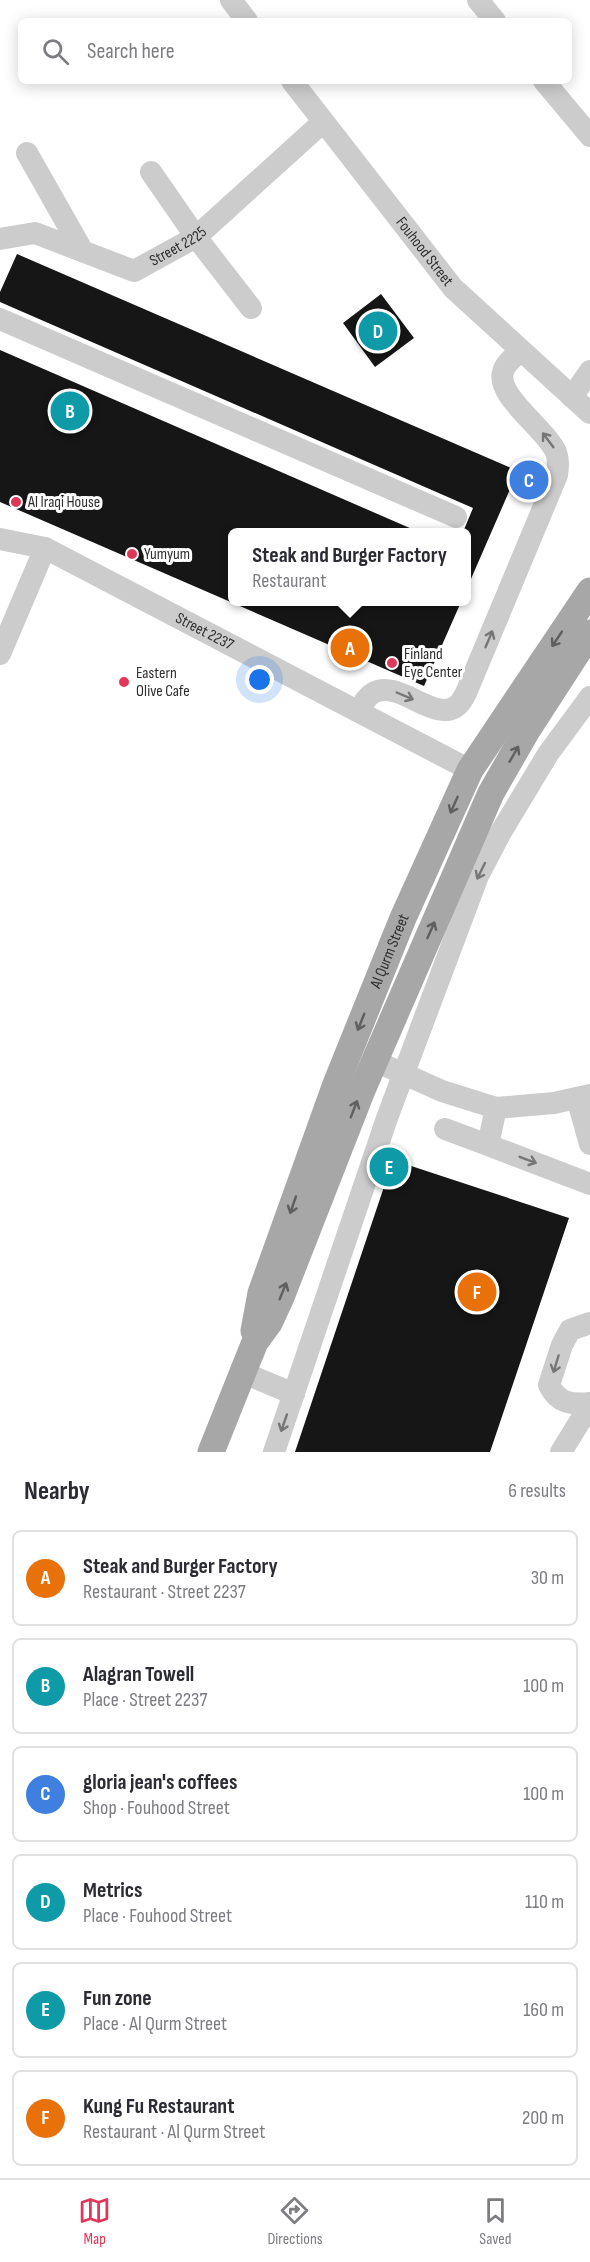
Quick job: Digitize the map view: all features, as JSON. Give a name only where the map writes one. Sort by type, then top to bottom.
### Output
[{"type":"main road","name":"Al Qurm Street","points":[[255,1342],[255,1320],[261,1293],[336,1084],[403,918],[470,770],[590,591]]},
{"type":"main road","name":"Al Qurm Street","points":[[211,1452],[255,1342],[269,1323],[278,1304],[375,1061],[491,793],[526,732],[590,633]]},
{"type":"street","points":[[231,0],[245,18]]},
{"type":"street","points":[[478,0],[493,18]]},
{"type":"street","name":"Fouhood Street","points":[[294,84],[453,288],[583,405]]},
{"type":"street","points":[[547,84],[590,136]]},
{"type":"street","name":"Street 2225","points":[[0,239],[35,233],[134,271],[196,237],[323,122]]},
{"type":"street","points":[[27,153],[82,250]]},
{"type":"street","points":[[151,172],[196,237],[251,308]]},
{"type":"street","points":[[0,319],[456,517]]},
{"type":"street","points":[[359,712],[367,698],[382,689],[391,690],[438,710],[449,710],[457,706],[466,693],[557,475],[558,459],[552,445],[508,393],[502,381],[504,368],[521,351]]},
{"type":"street","points":[[583,405],[590,371]]},
{"type":"street","name":"Street 2237","points":[[0,539],[45,548],[470,770]]},
{"type":"street","points":[[0,654],[45,548]]},
{"type":"street","points":[[274,1452],[387,1118],[478,876],[501,832],[548,754],[590,697]]},
{"type":"street","points":[[375,1061],[442,1091],[496,1108],[554,1103],[583,1096],[590,1144]]},
{"type":"street","points":[[375,1061],[387,1118]]},
{"type":"street","points":[[488,1145],[496,1108]]},
{"type":"street","points":[[445,1129],[590,1184]]},
{"type":"street","points":[[561,1452],[589,1409],[563,1402],[554,1395],[549,1385],[562,1345],[570,1330],[590,1323]]},
{"type":"street","points":[[244,1373],[294,1394]]},
{"type":"building","points":[[17,254],[518,471],[471,579],[471,528],[465,528],[473,508],[0,302],[0,292]]},
{"type":"building","points":[[381,294],[414,338],[375,367],[343,323]]},
{"type":"building","points":[[0,350],[410,528],[228,528],[228,601],[0,502]]},
{"type":"building","points":[[240,606],[459,606],[424,686]]},
{"type":"building","points":[[393,1160],[569,1218],[490,1452],[295,1452]]},
{"type":"place","name":"Metrics","points":[[378,331]]},
{"type":"place","name":"Alagran Towell","points":[[70,411]]},
{"type":"place","name":"gloria jean's coffees","points":[[529,480]]},
{"type":"place","name":"Al Iraqi House","points":[[16,502]]},
{"type":"place","name":"Yumyum","points":[[132,554]]},
{"type":"place","name":"Steak and Burger Factory","points":[[350,648]]},
{"type":"place","name":"Finland Eye Center","points":[[392,663]]},
{"type":"place","name":"Eastern Olive Cafe","points":[[124,682]]},
{"type":"place","name":"Fun zone","points":[[389,1167]]},
{"type":"place","name":"Kung Fu Restaurant","points":[[477,1292]]}]
